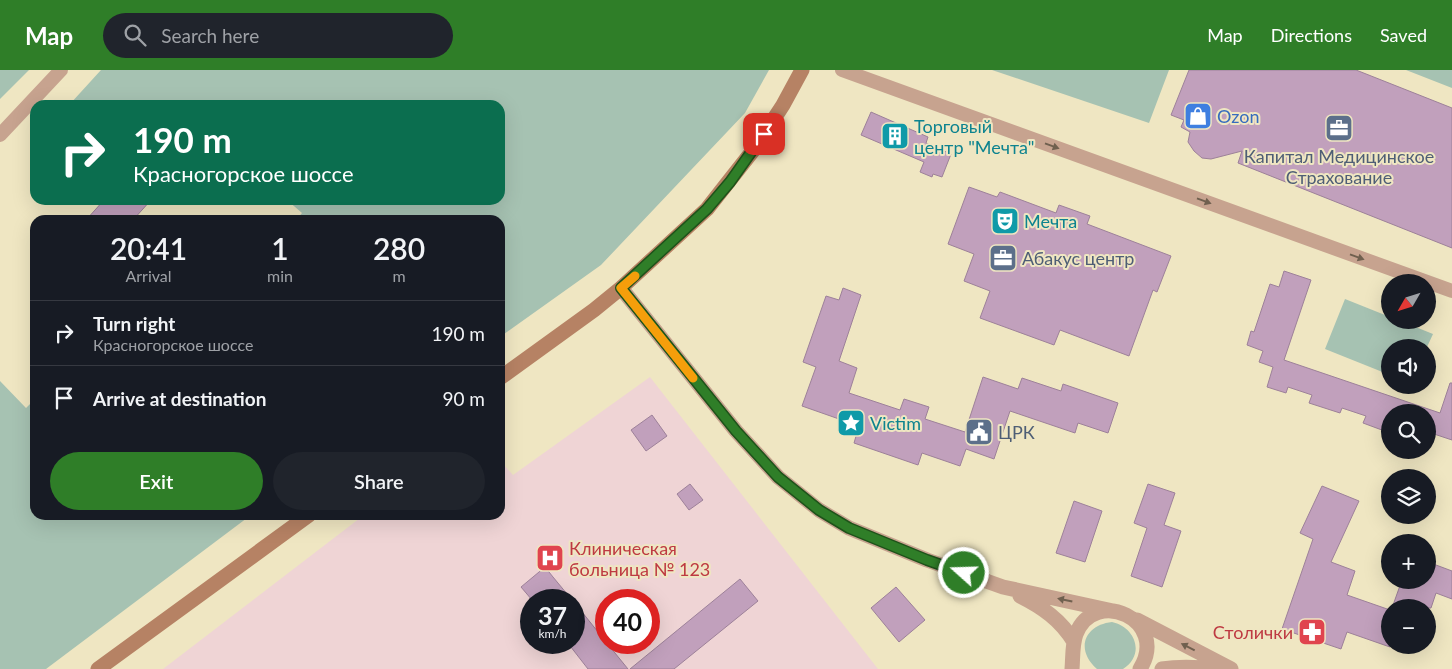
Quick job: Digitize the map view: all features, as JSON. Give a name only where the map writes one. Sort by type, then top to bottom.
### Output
[{"type":"main road","points":[[505,374],[621,288],[707,209],[755,148],[778,113],[802,70]]},
{"type":"main road","points":[[98,669],[302,520]]},
{"type":"street","points":[[33,100],[61,70]]},
{"type":"street","points":[[842,70],[1452,291]]},
{"type":"street","points":[[0,135],[30,103]]},
{"type":"street","points":[[621,288],[736,431],[778,477],[819,510],[858,532],[927,560],[1003,587],[1122,613],[1231,669]]},
{"type":"street","points":[[1003,587],[1035,604],[1061,624],[1074,645],[1075,657],[1081,669]]},
{"type":"street","points":[[1072,669],[1077,634],[1087,619],[1095,614],[1113,611]]},
{"type":"street","points":[[1132,617],[1144,633],[1147,642],[1147,652],[1140,669]]},
{"type":"street","points":[[1162,669],[1175,667],[1216,669]]},
{"type":"shaded area","name":"Клиническая больница № 123","points":[[650,377],[878,669],[163,669],[357,520],[505,520],[505,466],[513,475]]},
{"type":"green space","points":[[0,70],[29,70],[0,99]]},
{"type":"green space","points":[[101,70],[769,70],[745,113],[601,265],[505,333],[505,215],[300,215],[302,213],[293,205],[505,205],[505,100],[74,100]]},
{"type":"green space","points":[[992,70],[1169,70],[1149,123]]},
{"type":"green space","points":[[1406,70],[1452,70],[1452,88]]},
{"type":"green space","points":[[1345,299],[1381,313],[1381,329],[1420,329],[1433,334],[1431,339],[1381,339],[1381,371],[1325,349]]},
{"type":"green space","points":[[0,381],[26,408],[30,404],[30,520],[244,520],[46,669],[0,669]]},
{"type":"green space","points":[[1112,622],[1127,629],[1132,635],[1136,649],[1134,656],[1123,669],[1097,669],[1090,662],[1086,654],[1086,640],[1089,633],[1095,628]]},
{"type":"building","points":[[1189,70],[1356,70],[1452,108],[1452,248],[1238,163],[1242,151],[1211,159],[1202,158],[1188,142],[1190,132],[1181,127],[1184,120],[1171,115]]},
{"type":"building","name":"Торговый центр \"Мечта\"","points":[[871,112],[928,137],[926,143],[951,154],[942,177],[933,174],[932,177],[920,172],[924,162],[861,135]]},
{"type":"building","points":[[969,187],[997,197],[1000,192],[1056,213],[1059,205],[1090,216],[1087,224],[1171,256],[1157,292],[1153,290],[1129,356],[1060,330],[1054,345],[980,318],[990,291],[964,281],[974,254],[948,244]]},
{"type":"building","points":[[100,205],[146,205],[138,215],[90,215]]},
{"type":"building","points":[[1284,271],[1311,280],[1284,360],[1414,404],[1381,404],[1381,430],[1363,423],[1366,416],[1342,408],[1340,413],[1309,403],[1312,395],[1288,387],[1286,393],[1267,387],[1273,367],[1259,362],[1263,351],[1247,345],[1251,331],[1254,332],[1270,284],[1279,287]]},
{"type":"building","points":[[843,288],[861,295],[839,361],[857,368],[849,393],[900,410],[904,399],[929,407],[925,419],[965,432],[983,377],[1018,389],[1022,378],[1061,391],[1063,384],[1118,403],[1108,433],[1078,423],[1075,433],[1010,411],[994,459],[966,449],[960,466],[922,453],[918,465],[854,443],[859,426],[802,406],[816,367],[803,362],[826,296],[839,300]]},
{"type":"building","points":[[1450,383],[1452,383],[1452,440],[1436,435],[1436,412],[1440,413]]},
{"type":"building","points":[[652,415],[667,436],[646,451],[631,430]]},
{"type":"building","points":[[690,484],[703,500],[689,510],[677,494]]},
{"type":"building","points":[[1148,484],[1175,493],[1164,525],[1181,531],[1162,587],[1131,576],[1147,528],[1134,523]]},
{"type":"building","points":[[1322,486],[1359,501],[1331,562],[1355,571],[1347,595],[1381,607],[1381,644],[1347,632],[1341,649],[1282,629],[1313,539],[1300,533]]},
{"type":"building","points":[[1074,501],[1102,511],[1085,562],[1056,553]]},
{"type":"building","points":[[1436,565],[1452,571],[1452,599],[1436,593],[1434,599],[1395,599],[1399,589],[1436,589]]},
{"type":"building","points":[[545,567],[563,589],[523,589],[521,587]]},
{"type":"building","points":[[740,579],[758,601],[674,669],[630,669],[648,654],[660,654],[660,644]]},
{"type":"building","points":[[896,587],[925,620],[899,642],[871,608]]},
{"type":"building","points":[[585,616],[595,628],[595,654],[616,654],[628,669],[588,669],[576,654],[585,654]]},
{"type":"slow traffic","points":[[635,276],[621,288],[693,378]]},
{"type":"place","name":"Ozon","points":[[1198,116]]},
{"type":"place","name":"Капитал Медицинское Страхование","points":[[1339,128]]},
{"type":"place","name":"Торговый центр \"Мечта\"","points":[[895,136]]},
{"type":"place","name":"Мечта","points":[[1005,221]]},
{"type":"place","name":"Абакус центр","points":[[1003,258]]},
{"type":"place","name":"Victim","points":[[851,423]]},
{"type":"place","name":"ЦРК","points":[[979,432]]},
{"type":"place","name":"Клиническая больница № 123","points":[[550,558]]},
{"type":"place","name":"Столички","points":[[1312,632]]},
{"type":"route","points":[[764,134],[730,182],[707,209],[621,288],[736,431],[778,477],[819,510],[849,528],[964,573]]}]
